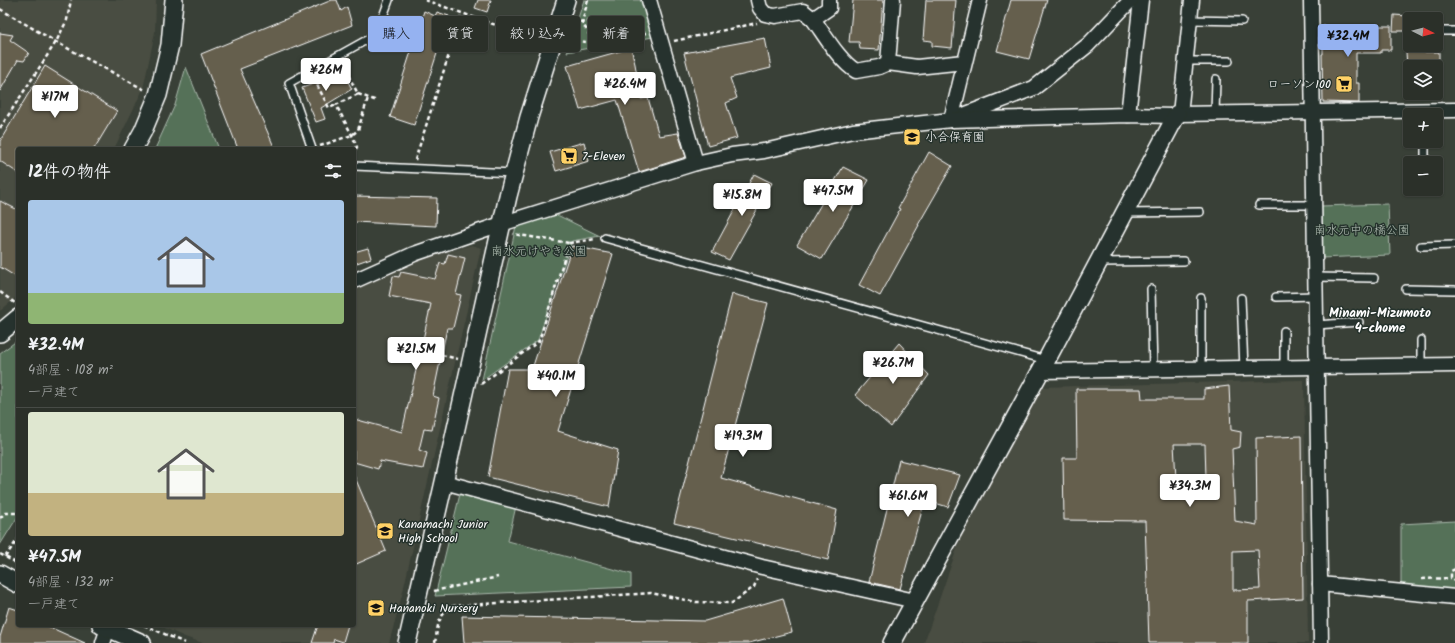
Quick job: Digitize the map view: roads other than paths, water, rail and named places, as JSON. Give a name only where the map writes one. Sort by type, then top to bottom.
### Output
[{"type":"street","points":[[135,147],[158,95],[170,45],[174,0]]},
{"type":"street","points":[[407,643],[444,482],[506,229],[514,173],[529,117],[566,0]]},
{"type":"street","points":[[650,0],[696,163]]},
{"type":"street","points":[[758,0],[760,8],[765,14],[775,16],[803,11],[813,19],[830,44],[851,68],[856,71],[879,67],[888,63],[917,67],[964,62]]},
{"type":"street","points":[[813,19],[829,8],[828,0]]},
{"type":"street","points":[[888,63],[893,0]]},
{"type":"street","points":[[951,120],[980,0]]},
{"type":"street","points":[[951,120],[1034,88],[1088,45],[1131,0]]},
{"type":"street","points":[[1128,115],[1141,0]]},
{"type":"street","points":[[892,643],[1126,213],[1178,114],[1186,61],[1192,0]]},
{"type":"street","points":[[1312,0],[1321,643]]},
{"type":"street","points":[[1443,111],[1455,110]]},
{"type":"street","points":[[356,280],[414,254],[506,229],[696,163],[732,155],[764,151],[853,131],[951,120],[1128,115],[1173,116],[1178,114],[1313,112],[1403,113]]},
{"type":"street","points":[[0,333],[16,310]]},
{"type":"street","points":[[1043,366],[1153,370],[1455,365]]},
{"type":"street","points":[[444,482],[762,567],[915,601]]},
{"type":"street","points":[[0,574],[16,583]]},
{"type":"street","points":[[1320,584],[1455,597]]},
{"type":"street","points":[[104,632],[142,643]]},
{"type":"lane","points":[[311,147],[289,83],[370,38],[381,22],[389,0]]},
{"type":"lane","points":[[1190,20],[1242,21]]},
{"type":"lane","points":[[1443,31],[1455,31]]},
{"type":"lane","points":[[1186,61],[1229,61]]},
{"type":"lane","points":[[1215,114],[1216,79]]},
{"type":"lane","points":[[356,166],[514,173]]},
{"type":"lane","points":[[1259,205],[1314,204]]},
{"type":"lane","points":[[1126,213],[1200,212]]},
{"type":"lane","points":[[605,238],[1043,366]]},
{"type":"lane","points":[[1421,246],[1455,245]]},
{"type":"lane","points":[[1098,262],[1184,261]]},
{"type":"lane","points":[[1315,277],[1374,278]]},
{"type":"lane","points":[[1151,289],[1153,370]]},
{"type":"lane","points":[[1406,289],[1455,290]]},
{"type":"lane","points":[[1276,297],[1316,296]]},
{"type":"lane","points":[[1201,298],[1202,369]]},
{"type":"lane","points":[[1241,298],[1244,368]]},
{"type":"lane","points":[[1316,325],[1359,322]]},
{"type":"lane","points":[[1284,331],[1284,368]]},
{"type":"lane","points":[[1421,340],[1421,366]]},
{"type":"place","name":"ローソン100","points":[[1344,84]]},
{"type":"place","name":"小合保育園","points":[[912,137]]},
{"type":"place","name":"7-Eleven","points":[[569,156]]},
{"type":"place","name":"Kanamachi Junior High School","points":[[385,531]]},
{"type":"place","name":"Hananoki Nursery","points":[[376,608]]},
{"type":"district","name":"Minami-Mizumoto 4-chome","points":[[1380,320]]},
{"type":"park label","name":"南水元中の橋公園","points":[[1362,230]]},
{"type":"park label","name":"南水元けやき公園","points":[[539,251]]}]
